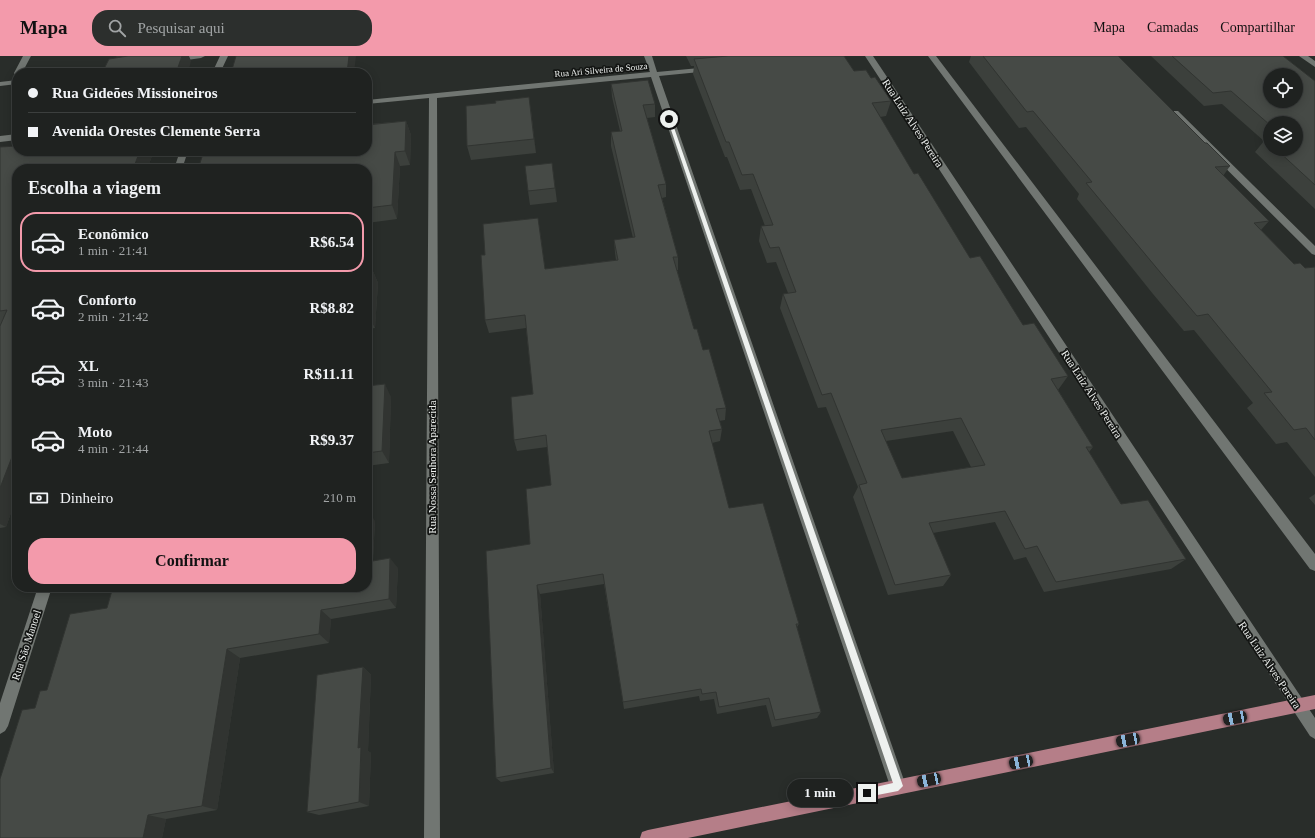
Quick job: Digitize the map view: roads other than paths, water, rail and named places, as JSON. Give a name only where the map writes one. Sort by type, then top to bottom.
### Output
[{"type":"main road","points":[[648,838],[1315,702]]},
{"type":"street","points":[[21,68],[26,56]]},
{"type":"street","points":[[162,61],[201,56]]},
{"type":"street","points":[[218,68],[224,56]]},
{"type":"street","points":[[648,56],[898,786]]},
{"type":"street","name":"Rua Luiz Alves Pereira","points":[[869,56],[1314,730]]},
{"type":"street","points":[[932,56],[1315,565]]},
{"type":"street","points":[[1303,56],[1315,65]]},
{"type":"street","points":[[116,68],[124,67]]},
{"type":"street","name":"Rua Ari Silveira de Souza","points":[[372,102],[722,68]]},
{"type":"street","points":[[0,84],[12,80]]},
{"type":"street","name":"Rua Nossa Senhora Aparecida","points":[[432,96],[432,838]]},
{"type":"street","points":[[1168,106],[1315,252]]},
{"type":"street","points":[[0,139],[12,138]]},
{"type":"street","name":"Rua São Manoel","points":[[0,726],[42,592]]}]
